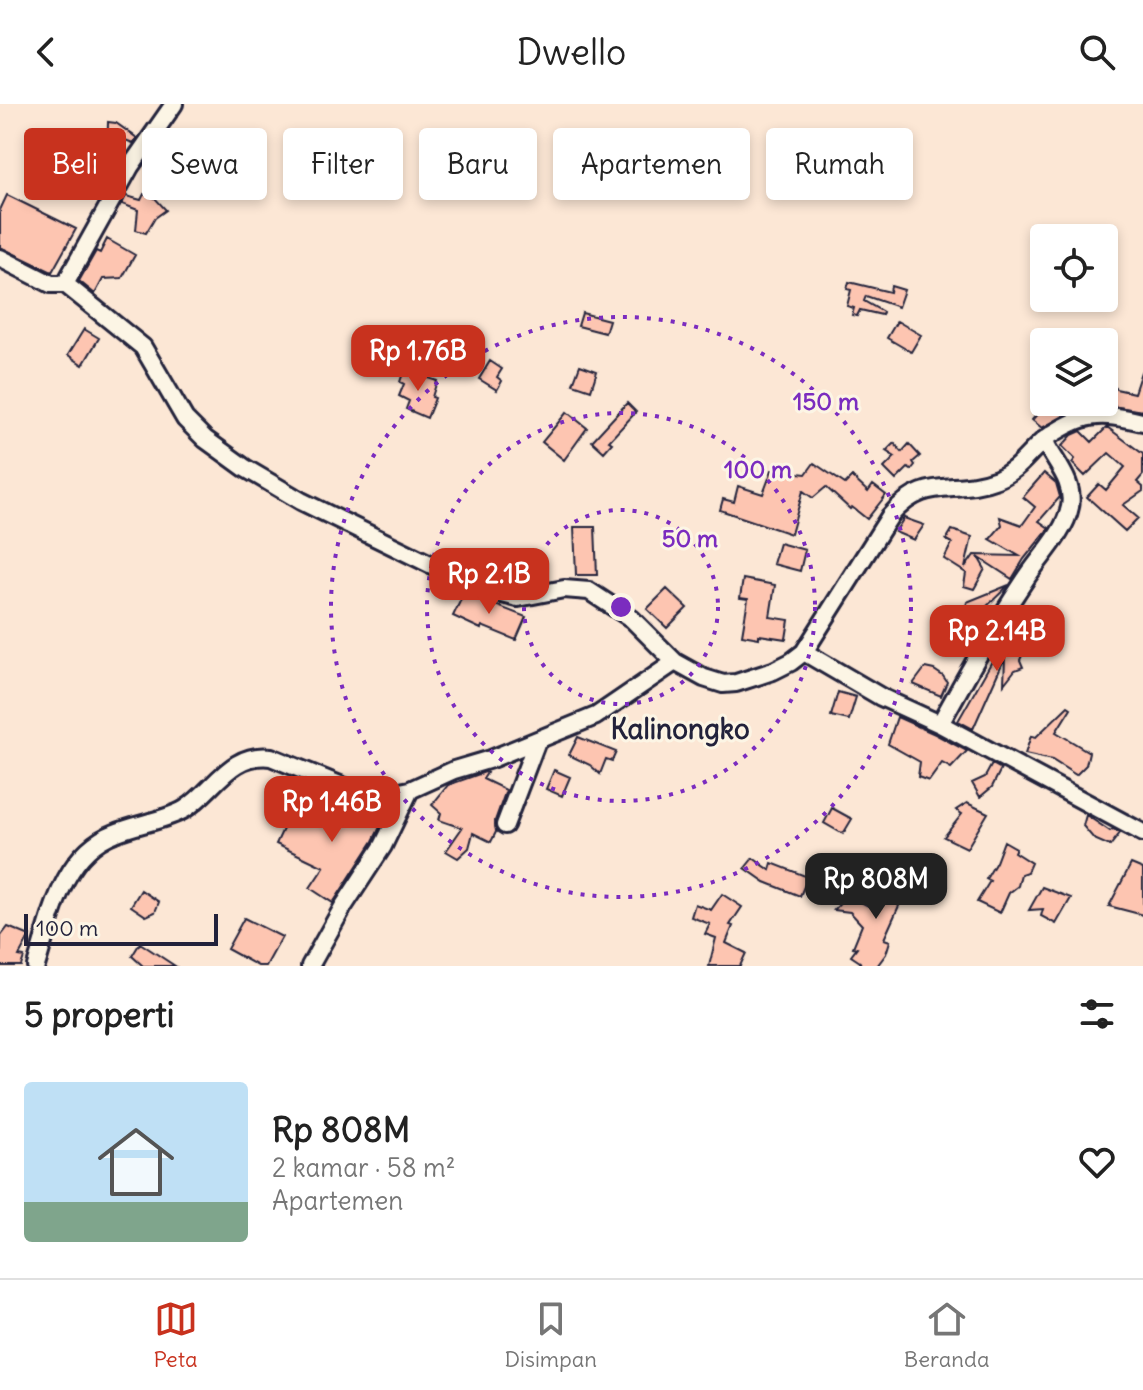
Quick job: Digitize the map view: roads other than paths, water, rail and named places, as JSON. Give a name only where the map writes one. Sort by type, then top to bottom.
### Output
[{"type":"street","points":[[65,284],[130,167],[174,104]]},
{"type":"street","points":[[0,258],[51,284],[65,284],[143,347],[174,404],[191,426],[245,468],[301,501],[479,588],[518,598],[574,588],[589,591],[632,619],[675,662],[704,678],[723,684],[773,671],[804,652],[898,506],[924,490],[978,484],[1007,475],[1018,469],[1044,440],[1081,419],[1098,415],[1143,422]]},
{"type":"street","points":[[940,724],[981,650],[1070,507],[1069,485],[1044,440]]},
{"type":"street","points":[[804,652],[881,697],[940,724],[1143,833]]},
{"type":"street","points":[[36,966],[57,898],[72,869],[87,851],[112,833],[187,807],[241,760],[256,756],[271,757],[367,796],[410,790],[596,716],[675,662]]},
{"type":"street","points":[[505,825],[537,741]]},
{"type":"street","points":[[310,966],[343,907],[383,846],[410,790]]},
{"type":"district","name":"Kalinongko","points":[[680,729]]}]
